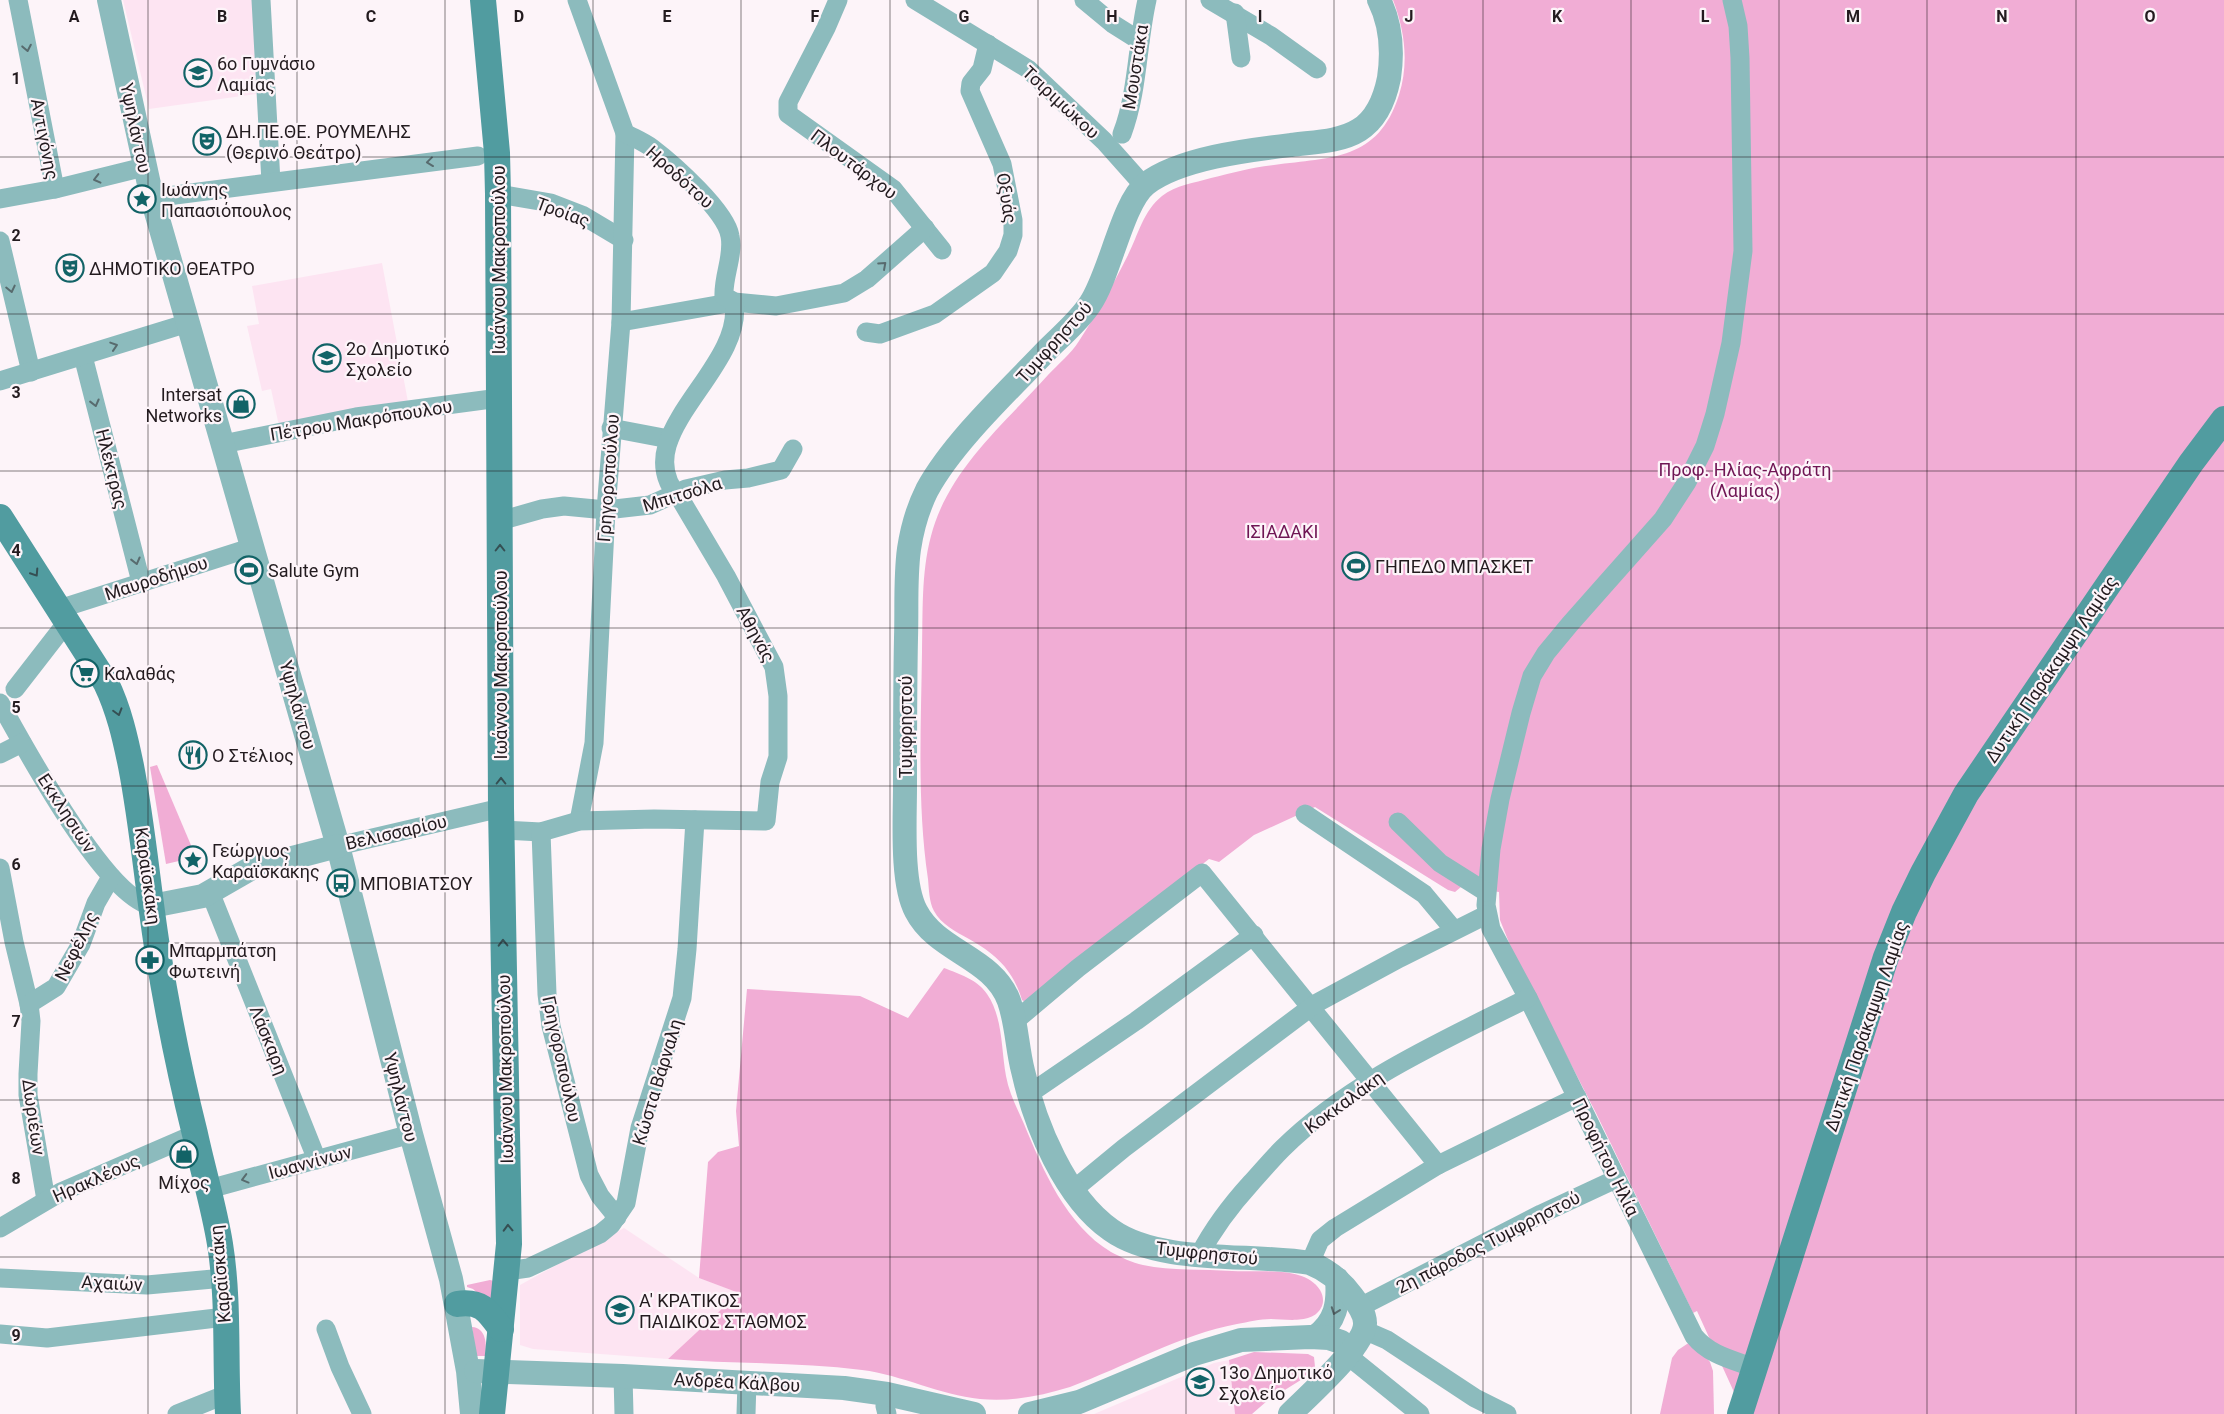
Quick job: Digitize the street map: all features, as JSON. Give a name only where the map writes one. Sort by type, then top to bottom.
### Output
[{"type":"main road","name":"Ιωάννου Μακροπούλου","points":[[483,0],[497,153],[498,194],[501,819],[509,1244],[498,1372]]},
{"type":"main road","name":"Δυτική Παράκαμψη Λαμίας","points":[[1740,1414],[1886,957],[1923,873],[1966,794],[2224,419]]},
{"type":"main road","name":"Καραϊσκάκη","points":[[0,517],[106,683],[116,703],[137,798],[158,951],[174,1037],[217,1224],[224,1278],[228,1404]]},
{"type":"main road","points":[[457,1304],[470,1302],[478,1304],[491,1315],[501,1329]]},
{"type":"main road","points":[[492,1414],[498,1372]]},
{"type":"street","name":"Αντιγόνης","points":[[18,0],[55,190]]},
{"type":"street","name":"Υψηλάντου","points":[[109,0],[152,198],[338,846],[410,1134],[457,1304],[468,1371],[472,1414]]},
{"type":"street","points":[[262,0],[271,182]]},
{"type":"street","points":[[577,0],[626,133]]},
{"type":"street","name":"Πλουτάρχου","points":[[838,0],[826,28],[788,102],[788,114],[887,184],[942,250]]},
{"type":"street","name":"Τσιριμώκου","points":[[915,0],[988,44],[1035,76],[1104,141],[1144,186]]},
{"type":"street","points":[[1084,0],[1113,24],[1140,41]]},
{"type":"street","name":"Μουστάκα","points":[[1122,134],[1126,122],[1147,0]]},
{"type":"street","points":[[1210,0],[1235,13],[1317,69]]},
{"type":"street","points":[[1144,186],[1170,172],[1208,160],[1245,151],[1351,135],[1365,126],[1380,106],[1390,66],[1390,30],[1379,0]]},
{"type":"street","points":[[1073,1190],[1124,1148],[1310,1008],[1334,993],[1486,915],[1486,892],[1500,799],[1532,676],[1561,634],[1675,503],[1705,446],[1715,414],[1731,343],[1743,251],[1740,58],[1738,26],[1732,0]]},
{"type":"street","points":[[1235,13],[1241,58]]},
{"type":"street","name":"Οξυάς","points":[[866,332],[880,334],[935,314],[992,273],[1008,251],[1013,235],[1013,220],[1002,164],[970,91],[971,83],[982,69],[988,44]]},
{"type":"street","name":"Γρηγοροπούλου","points":[[579,821],[594,743],[611,428],[620,322],[626,133]]},
{"type":"street","name":"Ηροδότου","points":[[626,133],[652,148],[720,213],[730,236],[730,254],[724,284],[724,296],[734,302]]},
{"type":"street","points":[[152,198],[478,156]]},
{"type":"street","points":[[0,199],[55,190],[144,167]]},
{"type":"street","name":"Τυμφρηστού","points":[[1144,186],[1134,200],[1106,271],[1090,305],[978,424],[948,459],[929,487],[920,505],[911,536],[907,579],[905,833],[911,901],[919,917],[936,936],[995,977],[1007,996],[1029,1094],[1046,1139],[1073,1190],[1096,1217],[1124,1238],[1156,1249],[1310,1263],[1324,1269],[1338,1279],[1360,1307],[1364,1317],[1364,1330]]},
{"type":"street","name":"Τροίας","points":[[498,194],[551,203],[582,215],[624,240]]},
{"type":"street","points":[[620,322],[734,302],[776,306],[844,294],[867,279],[925,228]]},
{"type":"street","points":[[0,241],[31,372]]},
{"type":"street","name":"Αθηνάς","points":[[734,302],[736,314],[727,346],[717,365],[679,416],[669,439],[665,471],[674,494],[681,500],[726,576],[774,667],[778,696],[778,757],[770,782],[766,821]]},
{"type":"street","points":[[0,381],[188,322]]},
{"type":"street","name":"Ηλέκτρας","points":[[83,356],[142,582]]},
{"type":"street","name":"Πέτρου Μακρόπουλου","points":[[223,444],[356,417],[499,398]]},
{"type":"street","points":[[611,428],[669,439]]},
{"type":"street","name":"Μπιτσόλα","points":[[500,521],[542,509],[564,506],[606,510],[650,505],[686,489],[781,470],[793,450]]},
{"type":"street","name":"Μαυροδήμου","points":[[63,616],[142,582],[253,547]]},
{"type":"street","points":[[15,689],[63,616]]},
{"type":"street","name":"Εκκλησιών","points":[[0,703],[22,743],[74,827],[111,877],[127,892],[152,906]]},
{"type":"street","points":[[0,754],[22,743]]},
{"type":"street","points":[[1305,814],[1424,894],[1454,930]]},
{"type":"street","name":"Βελισσαρίου","points":[[152,906],[210,892],[250,869],[338,846],[501,819],[541,832],[579,821],[654,818],[766,821]]},
{"type":"street","name":"Κώστα Βάρναλη","points":[[507,1271],[528,1268],[600,1234],[617,1217],[626,1203],[640,1128],[682,998],[688,940],[695,820]]},
{"type":"street","points":[[1398,822],[1440,863],[1486,892]]},
{"type":"street","name":"Γρηγοροπούλου","points":[[541,832],[547,986],[551,1026],[589,1175],[600,1196],[617,1217]]},
{"type":"street","name":"Δωριέων","points":[[0,868],[14,942],[29,1004],[31,1020],[28,1095],[46,1200]]},
{"type":"street","points":[[1014,1021],[1078,968],[1202,873],[1438,1165]]},
{"type":"street","name":"Νεφέλης","points":[[29,1004],[56,988],[81,944],[96,903],[111,877]]},
{"type":"street","name":"Λάσκαρη","points":[[210,892],[317,1160]]},
{"type":"street","name":"Προφήτου Ηλία","points":[[1486,915],[1491,929],[1528,998],[1694,1336],[1703,1346],[1713,1352],[1755,1368]]},
{"type":"street","points":[[1029,1094],[1128,1027],[1254,936]]},
{"type":"street","name":"Κοκκαλάκη","points":[[1200,1254],[1223,1216],[1282,1149],[1312,1123],[1370,1081],[1400,1063],[1528,998]]},
{"type":"street","points":[[1310,1263],[1320,1240],[1326,1235],[1438,1165],[1577,1097]]},
{"type":"street","name":"Ηρακλέους","points":[[0,1228],[46,1200],[195,1134]]},
{"type":"street","name":"Ιωαννίνων","points":[[209,1189],[410,1134]]},
{"type":"street","name":"2η πάροδος Τυμφρηστού","points":[[1360,1307],[1541,1214],[1616,1179]]},
{"type":"street","name":"Αχαιών","points":[[0,1278],[147,1286],[224,1278]]},
{"type":"street","points":[[1315,1337],[1326,1328],[1335,1312],[1338,1300],[1338,1279]]},
{"type":"street","points":[[0,1334],[47,1338],[225,1318]]},
{"type":"street","points":[[326,1329],[340,1367],[362,1414]]},
{"type":"street","points":[[1290,1414],[1350,1353],[1364,1330],[1387,1340],[1460,1388],[1507,1414]]},
{"type":"street","points":[[1030,1414],[1079,1402],[1194,1354],[1231,1343],[1259,1338],[1315,1337],[1335,1339],[1420,1414]]},
{"type":"street","name":"Ανδρέα Κάλβου","points":[[468,1371],[623,1376],[844,1388],[887,1404],[974,1414]]},
{"type":"street","points":[[623,1376],[624,1414]]},
{"type":"street","points":[[746,1414],[747,1382]]},
{"type":"street","points":[[177,1414],[228,1404]]},
{"type":"shaded area","name":"6ο Γυμνάσιο Λαμίας","points":[[123,0],[253,0],[256,94],[149,109]]},
{"type":"shaded area","name":"2ο Δημοτικό Σχολείο","points":[[382,263],[408,402],[279,426],[271,389],[262,391],[247,326],[259,324],[252,286]]},
{"type":"shaded area","name":"Α' ΚΡΑΤΙΚΟΣ ΠΑΙΔΙΚΟΣ ΣΤΑΘΜΟΣ","points":[[624,1228],[699,1278],[740,1293],[668,1359],[533,1349],[520,1345],[520,1285]]},
{"type":"shaded area","name":"13ο Δημοτικό Σχολείο","points":[[1229,1360],[1235,1414],[1094,1414],[1214,1363]]},
{"type":"green space","name":"Προφ. Ηλίας-Αφράτη (Λαμίας)","points":[[1393,0],[2224,0],[2224,1414],[1744,1414],[1697,1311],[1693,1313],[1596,1113],[1512,950],[1500,920],[1499,892],[1461,887],[1455,892],[1448,890],[1315,807],[1254,835],[1219,862],[1209,859],[1027,1003],[1022,1000],[1008,971],[995,957],[949,927],[934,911],[931,904],[922,823],[923,594],[931,536],[939,512],[950,490],[979,449],[1076,346],[1116,278],[1145,216],[1162,196],[1173,189],[1185,185],[1242,170],[1334,157],[1366,144],[1379,133],[1390,117],[1399,95],[1404,71],[1403,35]]},
{"type":"green space","points":[[157,765],[196,857],[166,864],[150,767]]},
{"type":"green space","points":[[944,968],[978,984],[992,1003],[999,1023],[1007,1082],[1039,1160],[1069,1212],[1095,1241],[1111,1252],[1131,1261],[1154,1267],[1267,1271],[1303,1277],[1313,1282],[1321,1292],[1323,1302],[1318,1312],[1313,1316],[1299,1320],[1263,1320],[1237,1324],[1195,1335],[1070,1387],[1037,1396],[1014,1399],[992,1400],[965,1397],[892,1376],[862,1370],[668,1359],[739,1293],[699,1278],[708,1162],[718,1152],[739,1146],[736,1111],[747,989],[860,996],[908,1018]]},
{"type":"green space","points":[[490,1280],[494,1281],[494,1309],[473,1289],[467,1287],[467,1285]]},
{"type":"green space","points":[[472,1327],[477,1328],[483,1333],[486,1347],[485,1356],[476,1356]]},
{"type":"green space","points":[[1693,1340],[1710,1362],[1713,1371],[1714,1414],[1660,1414],[1672,1358],[1678,1350]]},
{"type":"green space","points":[[1254,1352],[1308,1354],[1314,1357],[1315,1367],[1312,1373],[1267,1401],[1252,1414],[1235,1414],[1229,1360]]},
{"type":"place","name":"6ο Γυμνάσιο Λαμίας","points":[[198,73]]},
{"type":"place","name":"ΔΗ.ΠΕ.ΘΕ. ΡΟΥΜΕΛΗΣ (Θερινό Θεάτρο)","points":[[207,141]]},
{"type":"place","name":"Ιωάννης Παπασιόπουλος","points":[[142,199]]},
{"type":"place","name":"ΔΗΜΟΤΙΚΟ ΘΕΑΤΡΟ","points":[[70,268]]},
{"type":"place","name":"2ο Δημοτικό Σχολείο","points":[[327,358]]},
{"type":"place","name":"Intersat Networks","points":[[241,404]]},
{"type":"place","name":"ΓΗΠΕΔΟ ΜΠΑΣΚΕΤ","points":[[1356,566]]},
{"type":"place","name":"Salute Gym","points":[[249,570]]},
{"type":"place","name":"Καλαθάς","points":[[85,673]]},
{"type":"place","name":"Ο Στέλιος","points":[[193,755]]},
{"type":"place","name":"Γεώργιος Καραϊσκάκης","points":[[193,860]]},
{"type":"place","name":"ΜΠΟΒΙΑΤΣΟΥ","points":[[341,883]]},
{"type":"place","name":"Μπαρμπάτση Φωτεινή","points":[[150,960]]},
{"type":"place","name":"Μίχος","points":[[184,1154]]},
{"type":"place","name":"Α' ΚΡΑΤΙΚΟΣ ΠΑΙΔΙΚΟΣ ΣΤΑΘΜΟΣ","points":[[620,1310]]},
{"type":"place","name":"13ο Δημοτικό Σχολείο","points":[[1200,1382]]},
{"type":"park label","name":"ΙΣΙΑΔΑΚΙ","points":[[1282,531]]}]
